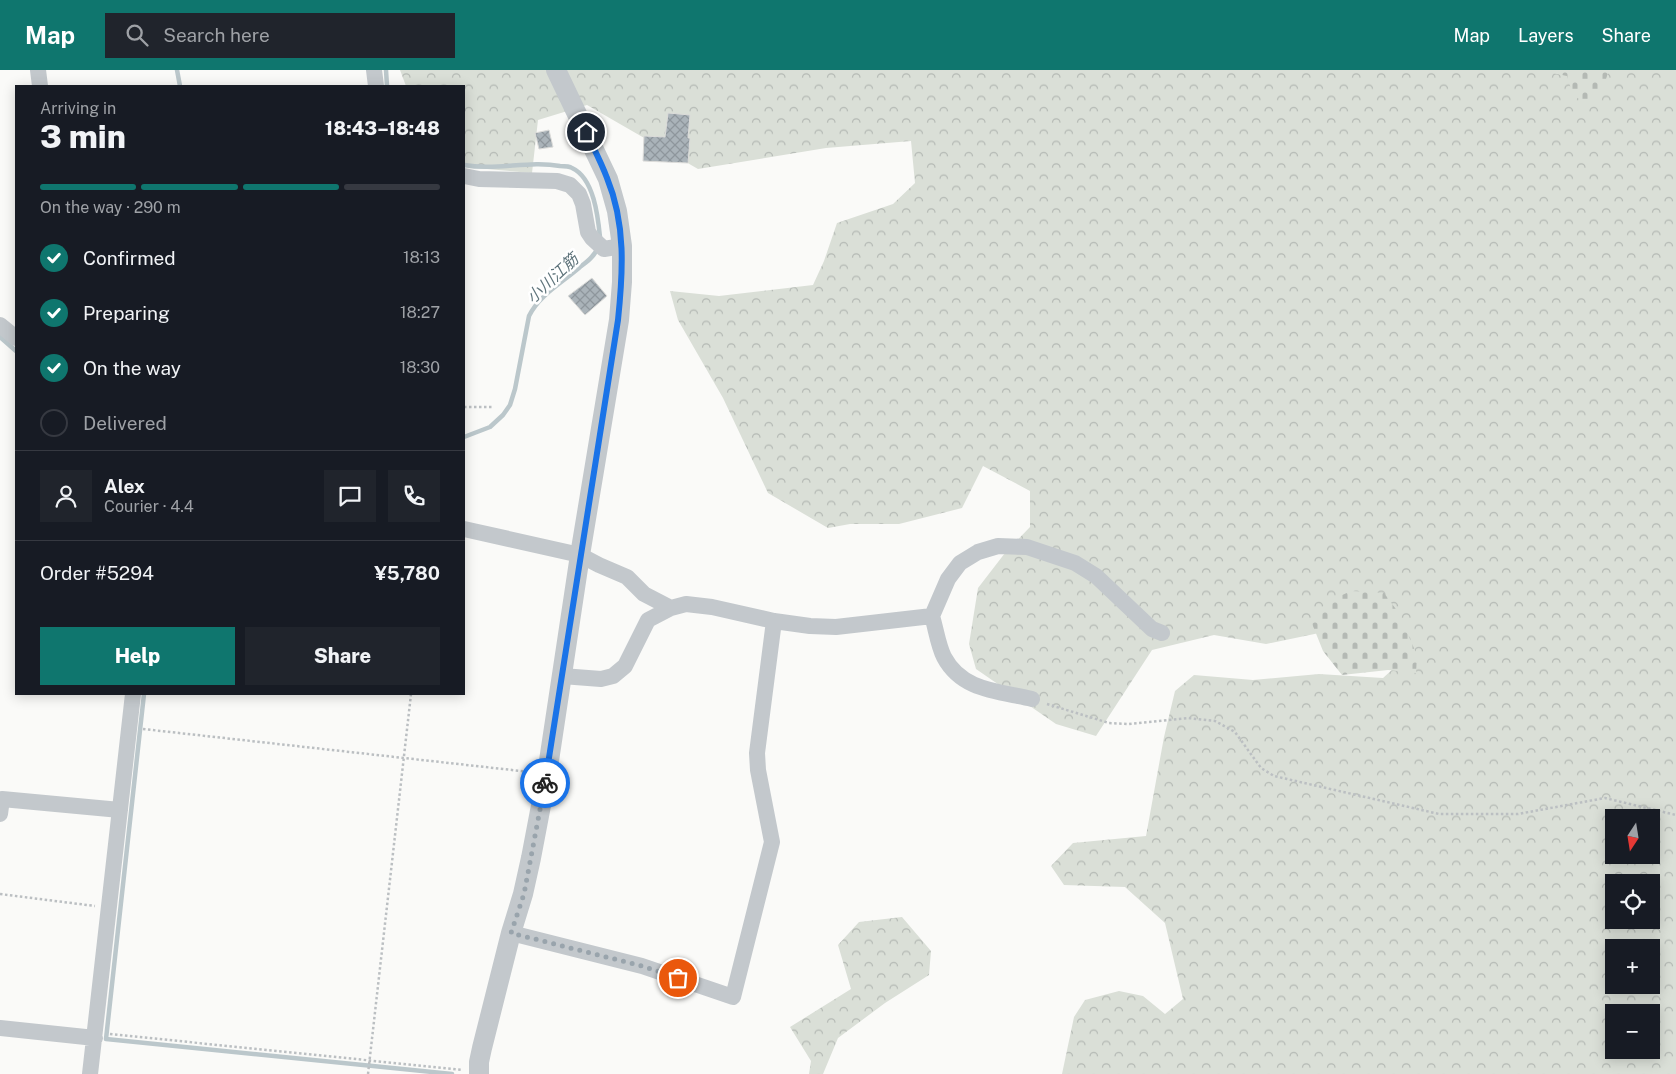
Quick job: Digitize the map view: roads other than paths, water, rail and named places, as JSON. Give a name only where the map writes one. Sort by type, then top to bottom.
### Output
[{"type":"street","points":[[38,70],[40,85]]},
{"type":"street","points":[[374,70],[376,85]]},
{"type":"street","points":[[556,70],[608,179],[617,211],[606,244]]},
{"type":"street","points":[[465,176],[479,179],[557,181],[570,186],[580,194],[588,232],[606,244],[622,282],[618,320],[547,774],[524,894],[511,933],[482,1048],[479,1073]]},
{"type":"street","points":[[0,325],[15,337]]},
{"type":"street","points":[[465,528],[580,555],[599,566],[627,577],[644,594],[671,608]]},
{"type":"street","points":[[1032,699],[975,686],[956,675],[944,656],[932,616],[948,579],[960,563],[978,552],[998,546],[1027,546],[1075,562],[1096,576],[1152,629],[1162,633]]},
{"type":"street","points":[[562,676],[601,679],[613,676],[625,666],[648,620],[671,608],[686,604],[712,607],[774,621],[810,626],[836,627],[932,616]]},
{"type":"street","points":[[511,933],[642,966],[733,997],[772,842],[758,770],[757,754],[774,621]]},
{"type":"street","points":[[90,1074],[133,695]]},
{"type":"street","points":[[0,814],[2,798],[120,810]]},
{"type":"street","points":[[0,1028],[94,1038]]},
{"type":"waterway","points":[[177,70],[180,85]]},
{"type":"waterway","name":"小川江筋","points":[[386,70],[387,85]]},
{"type":"waterway","name":"小川江筋","points":[[465,165],[488,167],[548,164],[571,167],[579,173],[590,189],[594,199],[600,237]]},
{"type":"waterway","name":"小川江筋","points":[[465,437],[490,427],[503,415],[510,405],[515,389],[529,316],[533,308],[552,289],[588,261],[598,247]]},
{"type":"waterway","name":"小川江筋","points":[[0,337],[15,350]]},
{"type":"waterway","points":[[144,695],[106,1039],[452,1074]]}]
